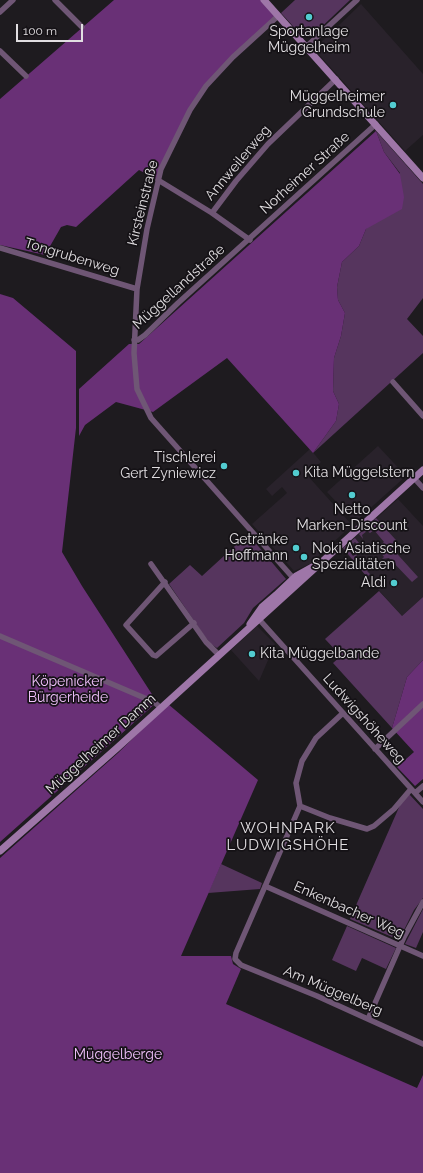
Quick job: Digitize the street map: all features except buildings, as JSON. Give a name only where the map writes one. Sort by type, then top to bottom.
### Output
[{"type":"main road","points":[[264,0],[423,178]]},
{"type":"main road","name":"Müggelheimer Damm","points":[[0,851],[161,708],[246,630],[257,617],[296,581],[320,563],[423,470]]},
{"type":"street","points":[[0,12],[13,0]]},
{"type":"street","points":[[55,0],[82,27]]},
{"type":"street","points":[[306,47],[357,0]]},
{"type":"street","name":"Kirsteinstraße","points":[[134,340],[137,289],[158,180],[175,138],[190,110],[206,86],[233,57],[278,16]]},
{"type":"street","points":[[0,51],[26,76]]},
{"type":"street","name":"Annweilerweg","points":[[212,213],[236,181],[265,147],[336,79]]},
{"type":"street","name":"Norheimer Straße","points":[[250,240],[299,193],[376,124]]},
{"type":"street","points":[[158,180],[212,213],[250,240]]},
{"type":"street","name":"Müggellandstraße","points":[[250,240],[178,303],[145,335],[138,340],[134,340],[137,389],[151,418],[296,581]]},
{"type":"street","name":"Tongrubenweg","points":[[0,248],[137,289]]},
{"type":"street","points":[[392,382],[423,416]]},
{"type":"street","points":[[414,478],[423,488]]},
{"type":"street","points":[[151,564],[206,642],[219,655]]},
{"type":"street","points":[[165,582],[126,625],[153,655],[156,656],[194,623]]},
{"type":"street","name":"Ludwigshöheweg","points":[[257,617],[423,802]]},
{"type":"street","points":[[0,636],[154,702],[161,708]]},
{"type":"street","points":[[375,749],[423,704]]},
{"type":"street","points":[[265,886],[300,806],[296,783],[302,761],[313,741],[343,713]]},
{"type":"street","points":[[300,806],[330,818],[367,829],[374,826],[413,791],[423,786]]},
{"type":"street","name":"Enkenbacher Weg","points":[[265,886],[423,956]]},
{"type":"street","name":"Am Müggelberg","points":[[265,886],[236,953],[235,959],[241,965],[423,1044]]},
{"type":"street","points":[[368,1019],[400,946],[423,902]]},
{"type":"shaded area","name":"Sportanlage Müggelheim","points":[[295,0],[350,0],[312,36],[309,33],[302,36],[281,13]]},
{"type":"shaded area","name":"Müggelheimer Grundschule","points":[[361,4],[423,74],[423,135],[405,151],[314,49]]},
{"type":"shaded area","points":[[376,131],[423,184],[423,298],[407,319],[423,336],[423,353],[313,453],[336,421],[339,404],[333,391],[334,358],[341,336],[345,313],[338,300],[337,287],[342,262],[359,246],[366,229],[400,173],[384,152]]},
{"type":"shaded area","points":[[378,446],[406,476],[355,522],[327,492]]},
{"type":"shaded area","points":[[310,449],[321,462],[307,475],[352,525],[310,564],[294,571],[252,524],[287,493],[282,487],[272,496],[266,489]]},
{"type":"shaded area","points":[[398,499],[423,526],[423,597],[402,616],[342,549]]},
{"type":"shaded area","points":[[376,518],[396,540],[390,546],[418,577],[412,582],[389,558],[382,559],[384,557],[381,553],[378,555],[375,551],[377,552],[382,548],[380,545],[384,542],[374,530],[370,533],[367,531],[362,535],[363,539],[359,534]]},
{"type":"shaded area","points":[[248,534],[286,579],[253,608],[244,623],[217,648],[211,644],[203,634],[169,584],[190,565],[202,576]]},
{"type":"shaded area","points":[[355,538],[359,543],[357,544],[355,542],[350,546],[352,550],[350,552],[353,556],[356,554],[357,555],[355,557],[359,563],[362,561],[363,562],[361,564],[366,570],[368,568],[369,569],[367,571],[370,574],[367,577],[343,548]]},
{"type":"shaded area","points":[[379,591],[402,616],[423,597],[423,660],[407,677],[392,728],[333,663],[341,656],[325,639]]},
{"type":"shaded area","name":"Kita Müggelbande","points":[[257,626],[275,644],[259,681],[231,650]]},
{"type":"shaded area","points":[[409,794],[423,809],[423,898],[414,910],[399,940],[350,919],[400,805]]},
{"type":"shaded area","points":[[221,864],[262,883],[260,889],[208,893]]},
{"type":"shaded area","points":[[423,909],[423,932],[416,948],[405,944]]},
{"type":"shaded area","points":[[347,926],[396,948],[386,969],[362,958],[356,971],[332,960]]},
{"type":"green space","points":[[114,0],[264,0],[278,16],[225,65],[196,101],[158,180],[139,170],[76,227],[67,225],[61,227],[45,255],[0,245],[0,99]]},
{"type":"green space","points":[[376,131],[384,152],[400,174],[404,197],[402,209],[366,229],[359,246],[342,262],[337,287],[338,300],[345,313],[341,336],[334,358],[333,391],[339,404],[336,421],[313,453],[227,358],[153,412],[116,402],[85,425],[79,436],[79,389],[129,344],[139,344]]},
{"type":"green space","name":"Köpenicker Bürgerheide","points":[[0,294],[13,298],[76,351],[76,428],[62,552],[82,586],[157,702],[0,842]]},
{"type":"green space","points":[[423,660],[423,779],[415,786],[397,767],[414,752],[392,728],[407,677]]},
{"type":"green space","name":"Müggelberge","points":[[168,704],[258,780],[181,956],[231,956],[233,964],[241,969],[226,1004],[417,1088],[423,1075],[423,1173],[0,1173],[0,858],[118,753]]},
{"type":"place","name":"Sportanlage Müggelheim","points":[[309,17]]},
{"type":"place","name":"Müggelheimer Grundschule","points":[[393,105]]},
{"type":"place","name":"Tischlerei Gert Zyniewicz","points":[[224,466]]},
{"type":"place","name":"Kita Müggelstern","points":[[296,473]]},
{"type":"place","name":"Netto Marken-Discount","points":[[352,495]]},
{"type":"place","name":"Getränke Hoffmann","points":[[296,548]]},
{"type":"place","name":"Noki Asiatische Spezialitäten","points":[[304,557]]},
{"type":"place","name":"Aldi","points":[[394,583]]},
{"type":"place","name":"Kita Müggelbande","points":[[252,654]]},
{"type":"district","name":"WOHNPARK LUDWIGSHÖHE","points":[[288,836]]}]
